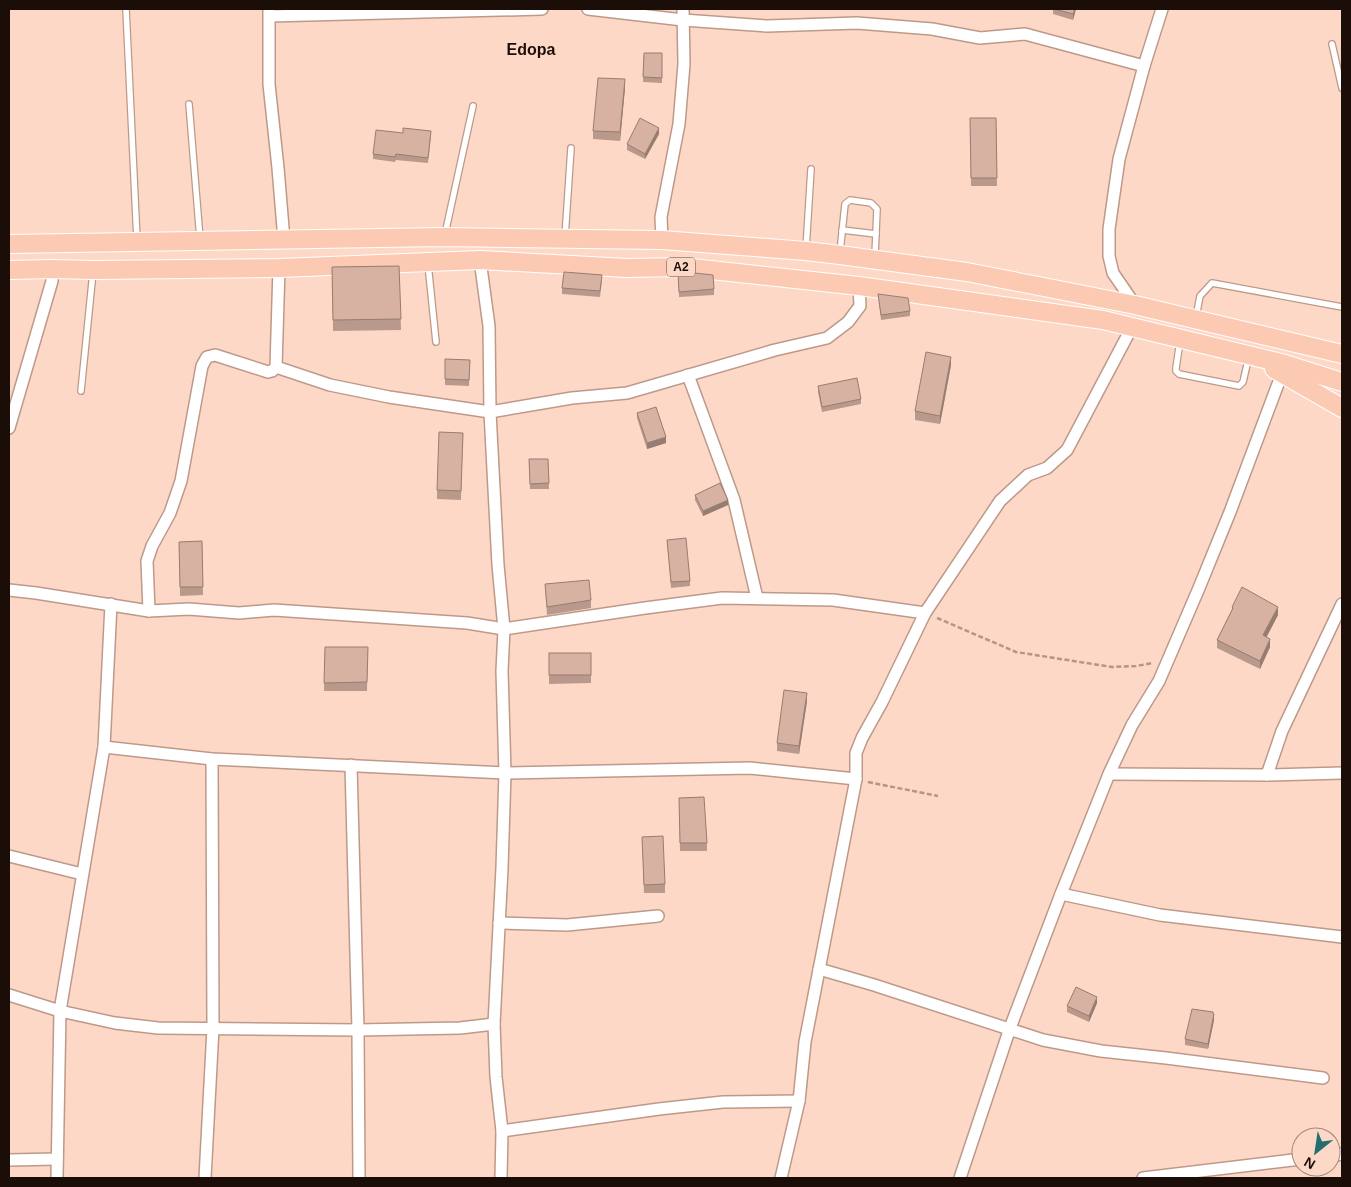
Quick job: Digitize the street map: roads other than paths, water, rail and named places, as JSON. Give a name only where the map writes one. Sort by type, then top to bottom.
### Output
[{"type":"highway","name":"A2","points":[[9,244],[444,236],[662,240],[806,251],[968,272],[1135,305],[1342,354]]},
{"type":"highway","name":"A2","points":[[9,270],[279,268],[480,260],[627,268],[683,267],[859,286],[1103,320],[1252,356]]},
{"type":"highway","points":[[1252,356],[1284,369],[1342,382]]},
{"type":"highway","points":[[1284,369],[1342,408]]},
{"type":"street","points":[[284,240],[269,84],[269,12],[542,9]]},
{"type":"street","points":[[588,9],[683,15],[767,26],[857,23],[932,30],[980,38],[1025,34],[1144,66]]},
{"type":"street","points":[[1135,305],[1112,273],[1109,256],[1109,229],[1119,159],[1144,66],[1162,9]]},
{"type":"street","points":[[662,240],[661,217],[679,124],[684,64],[683,15]]},
{"type":"street","points":[[480,260],[489,326],[490,412],[498,565],[504,628],[502,671],[505,773],[494,1024],[496,1077],[502,1131],[501,1178]]},
{"type":"street","points":[[149,611],[147,561],[152,546],[170,512],[181,481],[202,366],[208,357],[215,355],[268,372],[276,366],[279,268]]},
{"type":"street","points":[[9,428],[52,280],[52,269]]},
{"type":"street","points":[[276,366],[330,385],[389,397],[490,412],[572,398],[628,393],[775,350],[827,338],[848,322],[860,306],[859,286]]},
{"type":"street","points":[[781,1178],[799,1101],[805,1042],[856,779],[856,753],[862,738],[882,702],[925,613],[1000,501],[1028,475],[1047,468],[1068,450],[1132,327]]},
{"type":"street","points":[[960,1178],[1010,1028],[1061,894],[1132,725],[1159,681],[1199,588],[1284,369]]},
{"type":"street","points":[[688,375],[734,500],[757,598]]},
{"type":"street","points":[[9,590],[149,611],[190,609],[239,613],[274,610],[467,623],[504,628],[722,598],[833,600],[925,613]]},
{"type":"street","points":[[56,1178],[60,1011],[104,747],[111,604]]},
{"type":"street","points":[[1266,775],[1282,732],[1342,604]]},
{"type":"street","points":[[104,747],[212,759],[505,773],[750,768],[856,779]]},
{"type":"street","points":[[205,1178],[213,1028],[212,759]]},
{"type":"street","points":[[351,765],[358,1030],[359,1178]]},
{"type":"street","points":[[1110,774],[1266,775],[1342,773]]},
{"type":"street","points":[[9,856],[82,874]]},
{"type":"street","points":[[1061,894],[1160,915],[1342,937]]},
{"type":"street","points":[[499,923],[567,926],[658,916]]},
{"type":"street","points":[[819,969],[1043,1040],[1101,1051],[1323,1078]]},
{"type":"street","points":[[9,995],[60,1011],[115,1023],[158,1028],[358,1030],[460,1028],[494,1024]]},
{"type":"street","points":[[502,1131],[723,1102],[799,1101]]},
{"type":"street","points":[[9,1160],[57,1159]]},
{"type":"street","points":[[1142,1178],[1199,1175],[1291,1161]]},
{"type":"lane","points":[[126,9],[137,242]]},
{"type":"lane","points":[[1332,44],[1342,88]]},
{"type":"lane","points":[[189,104],[200,241]]},
{"type":"lane","points":[[444,236],[473,106]]},
{"type":"lane","points":[[564,239],[571,148]]},
{"type":"lane","points":[[806,251],[812,169]]},
{"type":"lane","points":[[840,254],[846,202],[850,200],[867,202],[873,204],[877,209],[875,259]]},
{"type":"lane","points":[[842,230],[876,234]]},
{"type":"lane","points":[[428,262],[436,342]]},
{"type":"lane","points":[[81,391],[94,270]]},
{"type":"lane","points":[[1195,319],[1200,296],[1212,283],[1342,307]]},
{"type":"lane","points":[[1180,339],[1176,368],[1179,374],[1239,386],[1243,382],[1252,356]]},
{"type":"district","name":"Edopa","points":[[531,49]]}]
